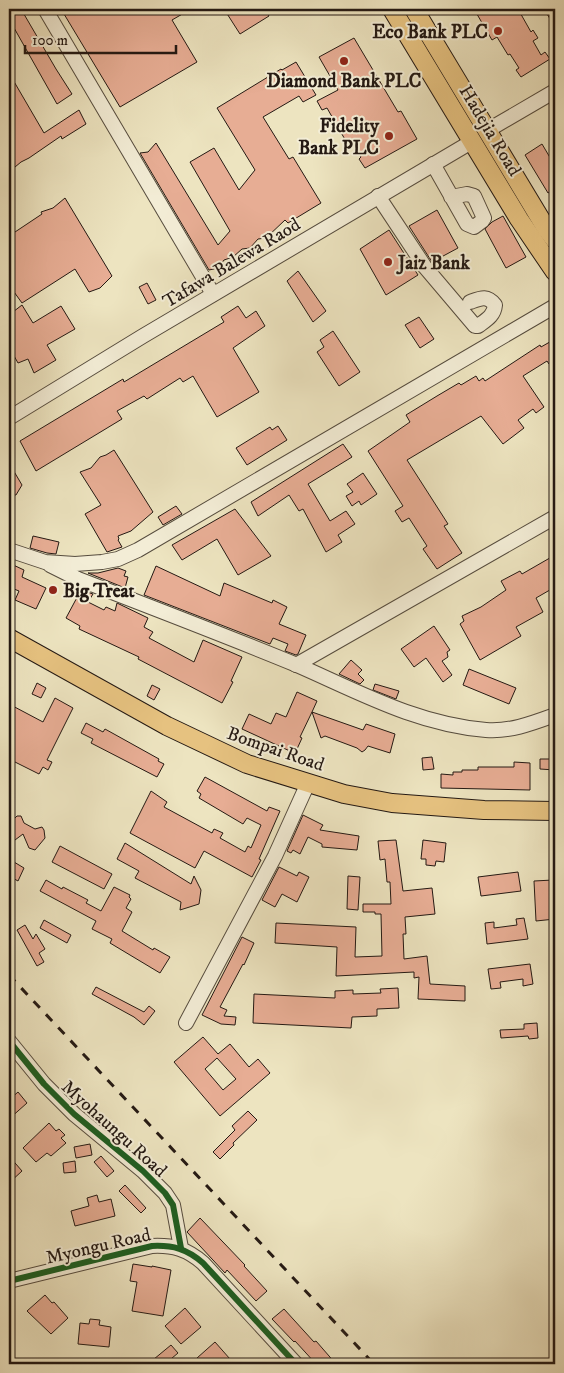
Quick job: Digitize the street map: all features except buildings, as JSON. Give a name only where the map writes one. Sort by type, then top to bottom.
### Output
[{"type":"main road","name":"Hadejia Road","points":[[392,9],[519,219],[555,271]]},
{"type":"main road","points":[[402,9],[548,232]]},
{"type":"main road","points":[[414,9],[548,232],[555,271]]},
{"type":"main road","name":"Hadejia Road","points":[[424,9],[496,126],[548,232]]},
{"type":"main road","name":"Bompai Road","points":[[9,638],[167,726],[247,764],[344,794],[392,802],[492,810],[555,811]]},
{"type":"street","points":[[45,9],[213,294]]},
{"type":"street","points":[[496,126],[555,91]]},
{"type":"street","name":"Tafawa Balewa Raod","points":[[9,418],[213,294],[472,141]]},
{"type":"street","points":[[433,164],[451,196]]},
{"type":"street","points":[[378,196],[425,267],[475,326],[478,326],[494,312],[495,305],[488,298],[483,297],[470,302]]},
{"type":"street","points":[[45,562],[75,564],[102,562],[118,559],[138,550],[555,306]]},
{"type":"street","points":[[296,665],[555,517]]},
{"type":"street","points":[[9,550],[45,562],[78,579],[296,665],[413,716],[442,724],[488,730],[525,726],[555,715]]},
{"type":"street","points":[[186,1023],[274,856],[308,783]]},
{"type":"street","name":"Myohaungu Road","points":[[9,1041],[44,1084],[74,1114],[165,1193],[173,1205],[180,1248]]},
{"type":"street","name":"Myongu Road","points":[[9,1281],[152,1246],[167,1245],[180,1248],[192,1254],[203,1263],[296,1364]]},
{"type":"railway","points":[[9,975],[374,1364]]},
{"type":"cycle path","points":[[9,1041],[44,1084],[74,1114],[143,1171],[165,1193],[173,1205],[181,1248]]},
{"type":"cycle path","points":[[9,1281],[152,1246],[167,1246],[179,1249],[191,1254],[203,1263],[296,1364]]},
{"type":"place","name":"Eco Bank PLC","points":[[498,31]]},
{"type":"place","name":"Diamond Bank PLC","points":[[344,61]]},
{"type":"place","name":"Fidelity Bank PLC","points":[[389,136]]},
{"type":"place","name":"Jaiz Bank","points":[[388,262]]},
{"type":"place","name":"Big Treat","points":[[53,590]]}]
